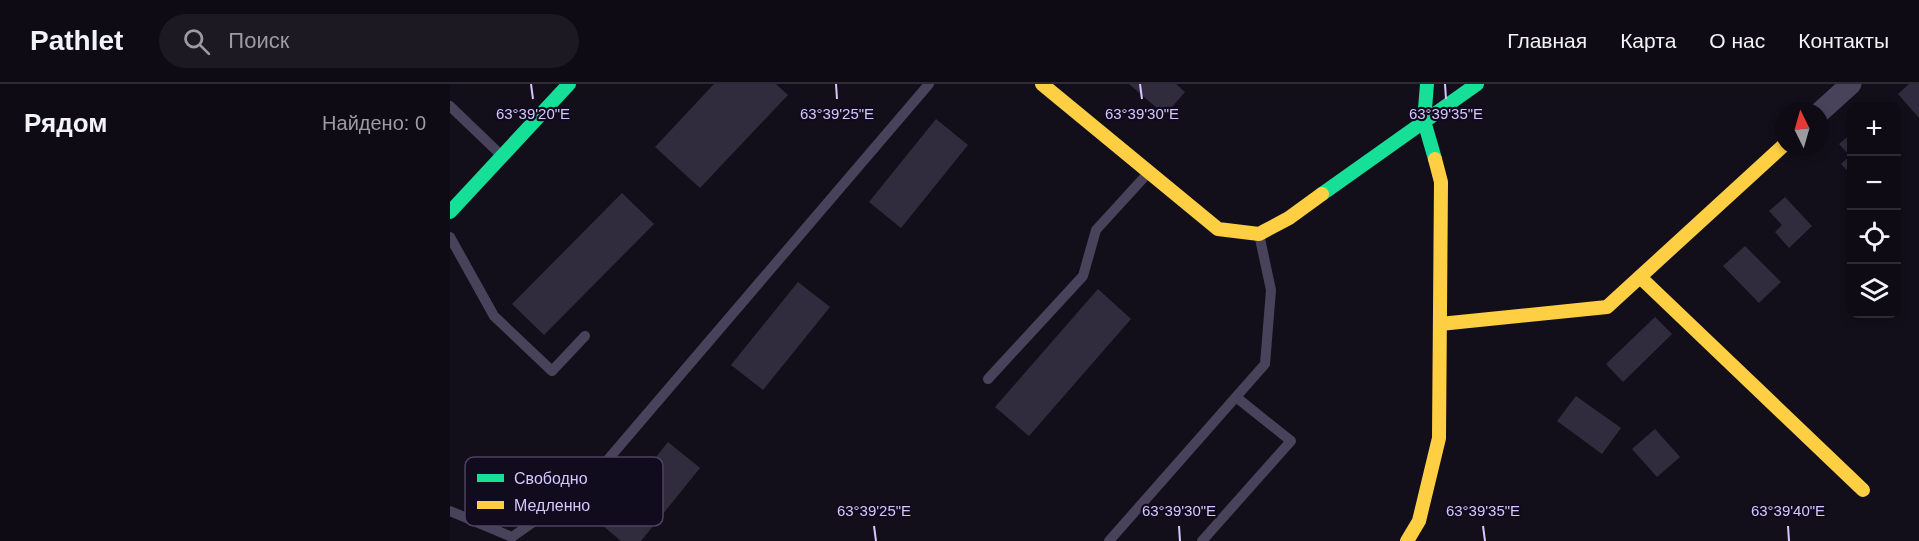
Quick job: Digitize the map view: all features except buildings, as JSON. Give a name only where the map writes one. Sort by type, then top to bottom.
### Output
[{"type":"street","points":[[450,212],[569,84]]},
{"type":"street","points":[[1042,84],[1218,229],[1259,234],[1289,218],[1477,84]]},
{"type":"street","points":[[1407,541],[1419,521],[1439,438],[1441,182],[1424,122],[1427,84]]},
{"type":"street","points":[[1829,104],[1851,84]]},
{"type":"street","points":[[1440,324],[1607,307],[1775,153]]},
{"type":"street","points":[[1640,277],[1863,490]]},
{"type":"lane","points":[[610,457],[929,84]]},
{"type":"lane","points":[[450,106],[502,156]]},
{"type":"lane","points":[[988,379],[1083,276],[1096,230],[1149,172]]},
{"type":"lane","points":[[1109,541],[1265,364],[1271,290],[1259,234]]},
{"type":"lane","points":[[450,237],[494,316],[552,371],[585,336]]},
{"type":"lane","points":[[1202,541],[1291,441],[1236,397]]},
{"type":"lane","points":[[450,511],[465,518]]},
{"type":"lane","points":[[483,526],[512,539],[530,526]]},
{"type":"traffic: fast","points":[[450,212],[569,84]]},
{"type":"traffic: fast","points":[[1427,84],[1424,121],[1435,159]]},
{"type":"traffic: fast","points":[[1322,194],[1477,84]]},
{"type":"traffic: slow","points":[[1042,84],[1218,229],[1259,234],[1289,218],[1322,194]]},
{"type":"traffic: slow","points":[[1440,324],[1607,307],[1775,153]]},
{"type":"traffic: slow","points":[[1407,541],[1419,521],[1439,438],[1441,182],[1435,159]]},
{"type":"traffic: slow","points":[[1640,277],[1863,490]]}]
